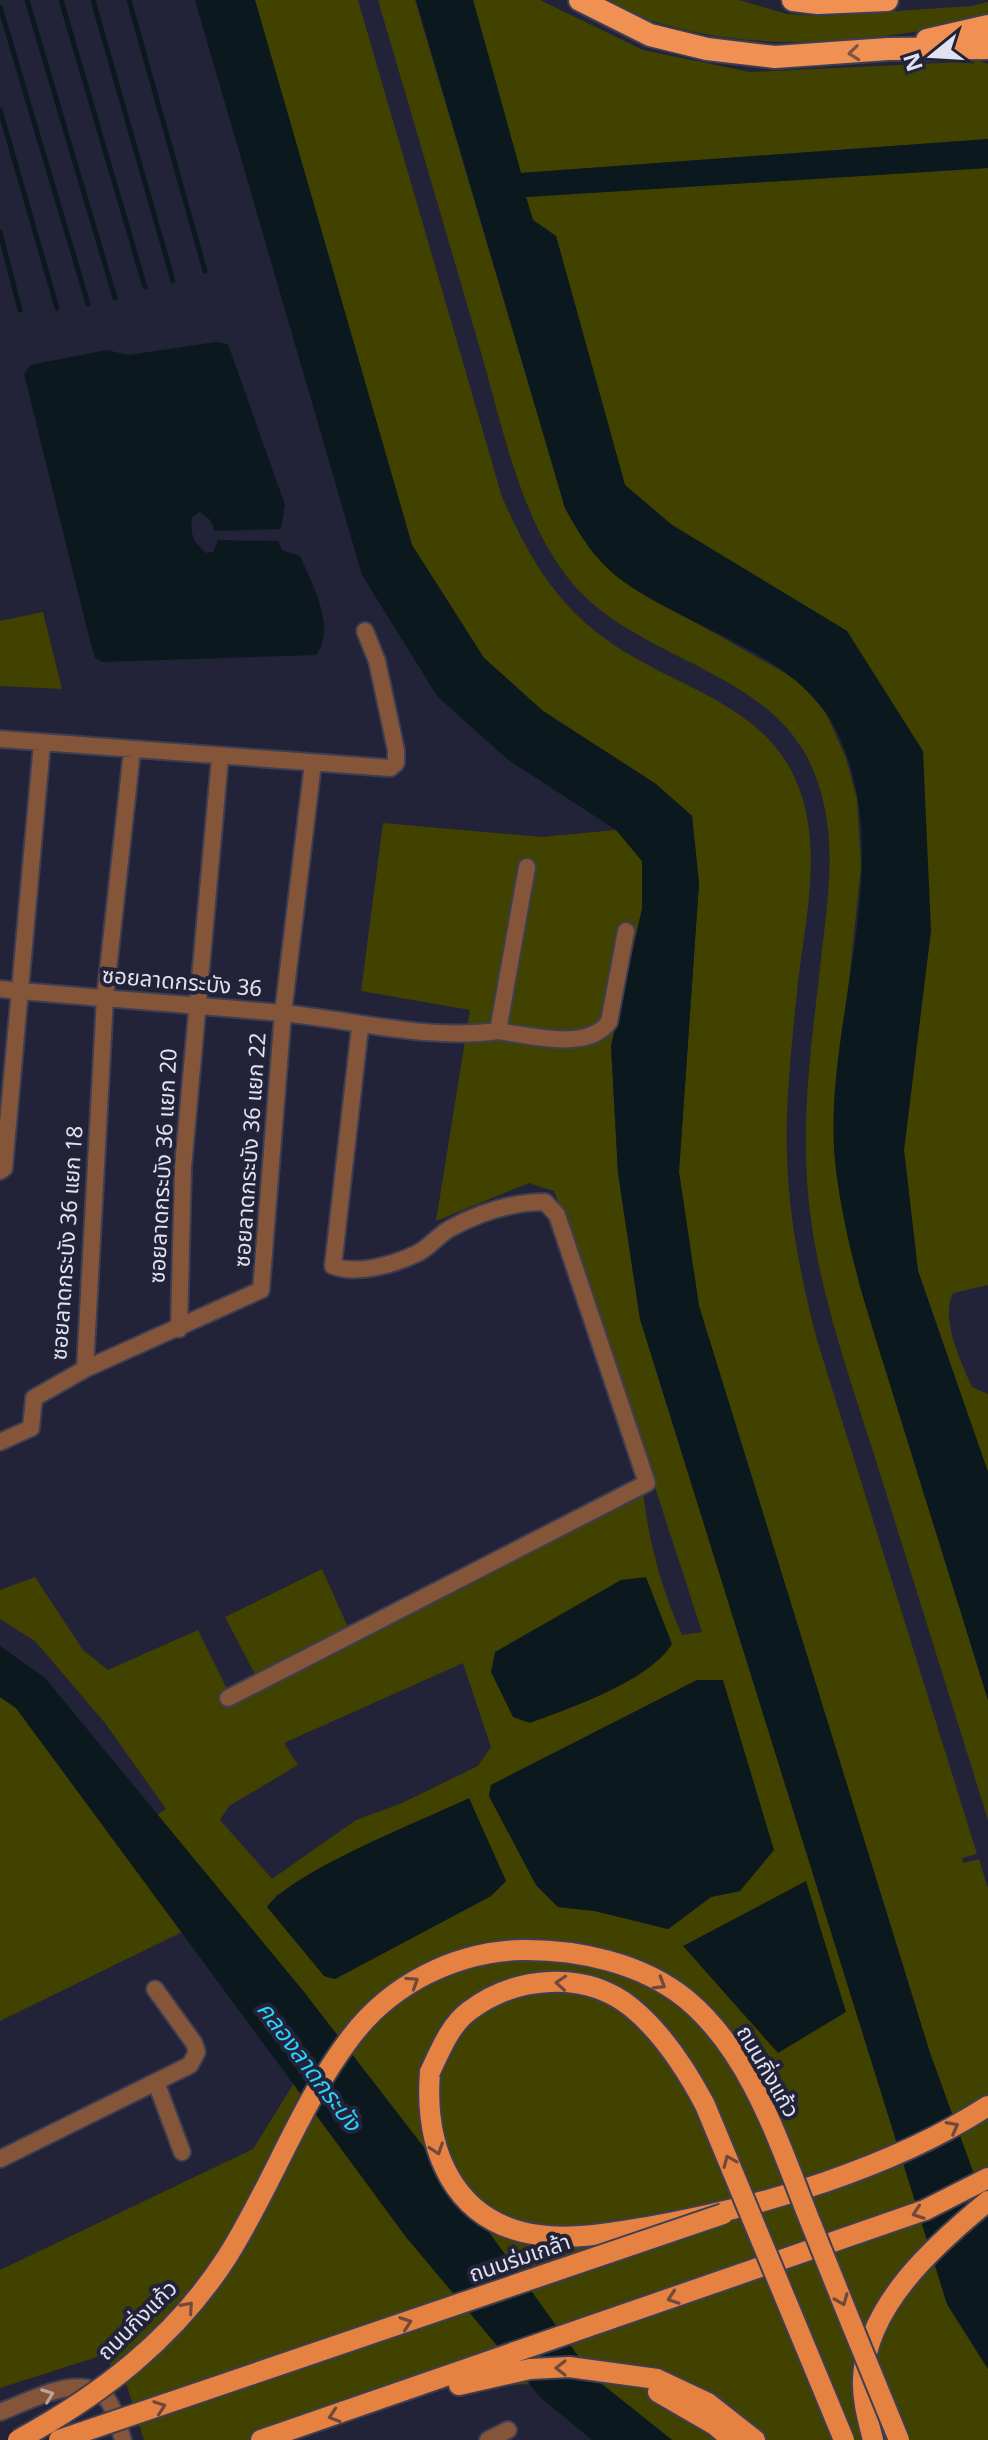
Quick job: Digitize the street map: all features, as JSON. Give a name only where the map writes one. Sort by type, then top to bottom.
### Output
[{"type":"highway","points":[[580,0],[650,35],[707,49],[775,57],[888,49],[988,48]]},
{"type":"highway","points":[[793,0],[878,1]]},
{"type":"highway","points":[[888,49],[988,26]]},
{"type":"main road","name":"ถนนกิ่งแก้ว","points":[[18,2440],[77,2408],[118,2376],[152,2347],[194,2300],[227,2256],[327,2070],[354,2033],[386,2000],[426,1974],[462,1959],[505,1951],[558,1949],[642,1973],[686,1999],[724,2040],[772,2127],[899,2440]]},
{"type":"main road","points":[[723,2214],[581,2237],[536,2235],[493,2220],[457,2190],[435,2151],[427,2109],[430,2072],[447,2037],[468,2012],[496,1995],[528,1983],[563,1981],[598,1990],[630,2006],[658,2034],[685,2068],[705,2105],[844,2440]]},
{"type":"main road","name":"ถนนร่มเกล้า","points":[[59,2440],[906,2151],[988,2106]]},
{"type":"main road","points":[[261,2440],[939,2205],[988,2178]]},
{"type":"main road","points":[[873,2440],[863,2379],[877,2331],[909,2275],[929,2250],[988,2201]]},
{"type":"main road","points":[[408,2391],[440,2389],[530,2369],[569,2367],[638,2379],[657,2379],[689,2392],[729,2417],[755,2440]]},
{"type":"main road","points":[[638,2379],[696,2413],[732,2440]]},
{"type":"street","points":[[0,739],[220,758],[390,768],[396,763],[377,661],[365,631]]},
{"type":"street","points":[[0,1171],[4,1168],[22,991],[42,744]]},
{"type":"street","name":"ซอยลาดกระบัง 36 แยก 18","points":[[0,1442],[31,1428],[34,1398],[85,1369],[105,998],[132,751]]},
{"type":"street","name":"ซอยลาดกระบัง 36 แยก 20","points":[[179,1329],[183,1167],[195,1006],[220,758]]},
{"type":"street","points":[[283,1013],[313,763]]},
{"type":"street","points":[[498,1031],[527,867]]},
{"type":"street","name":"ซอยลาดกระบัง 36","points":[[0,989],[283,1013],[360,1027],[466,1035],[498,1031],[580,1039],[603,1031],[609,1022],[626,931]]},
{"type":"street","name":"ซอยลาดกระบัง 36 แยก 22","points":[[85,1369],[261,1290],[283,1013]]},
{"type":"street","points":[[228,1698],[647,1483],[557,1215],[545,1202],[522,1202],[483,1213],[447,1230],[418,1253],[390,1262],[349,1272],[333,1266],[360,1027]]},
{"type":"street","points":[[0,2159],[190,2065],[197,2052],[155,1989]]},
{"type":"street","points":[[156,2082],[182,2152]]},
{"type":"street","points":[[0,2412],[68,2387],[96,2390],[109,2400],[123,2440]]},
{"type":"street","points":[[488,2440],[508,2430]]},
{"type":"shaded area","points":[[255,0],[358,0],[502,497],[543,574],[585,623],[603,637],[712,698],[761,732],[782,755],[805,806],[811,853],[810,878],[787,1113],[793,1227],[817,1340],[977,1854],[962,1858],[963,1863],[979,1859],[988,1889],[988,2213],[930,2053],[699,1306],[679,1172],[699,883],[692,816],[656,784],[543,711],[484,658],[412,545]]},
{"type":"shaded area","points":[[378,0],[415,0],[565,508],[593,553],[624,582],[799,681],[826,713],[846,758],[857,799],[861,867],[834,1123],[859,1284],[988,1700],[988,1820],[844,1359],[816,1253],[807,1180],[806,1125],[830,869],[827,825],[817,780],[798,742],[771,712],[738,688],[627,628],[593,604],[565,574],[549,549],[513,466]]},
{"type":"shaded area","points":[[473,0],[540,0],[643,50],[750,72],[980,61],[988,64],[988,139],[521,173]]},
{"type":"shaded area","points":[[600,0],[739,0],[787,14],[820,16],[972,6],[988,2],[988,20],[889,36],[791,42],[695,32],[647,19]]},
{"type":"shaded area","points":[[988,168],[988,1285],[953,1293],[949,1315],[950,1328],[972,1387],[988,1394],[988,1472],[918,1271],[904,1150],[931,930],[847,631],[672,525],[625,485],[556,236],[533,220],[526,197]]},
{"type":"shaded area","points":[[43,612],[62,689],[0,686],[0,621]]},
{"type":"shaded area","points":[[383,823],[541,837],[616,830],[642,861],[642,909],[611,1046],[618,1173],[640,1319],[947,2304],[988,2369],[988,2440],[672,2440],[593,2377],[483,2224],[304,1992],[157,1815],[166,1809],[105,1723],[35,1641],[0,1619],[0,1590],[35,1577],[83,1650],[108,1670],[198,1630],[229,1693],[258,1680],[225,1617],[322,1569],[351,1634],[643,1492],[657,1565],[682,1635],[702,1632],[587,1278],[554,1191],[529,1183],[436,1221],[470,1010],[361,991]],"holes":[[[463,1663],[491,1747],[478,1766],[400,1804],[356,1820],[272,1879],[220,1820],[229,1806],[298,1765],[284,1743]],[[697,1680],[723,1680],[740,1891],[711,1897],[668,1929],[595,1911],[558,1907],[536,1885],[489,1796],[491,1785]],[[468,1799],[506,1881],[491,1896],[335,1979],[324,1976],[275,1896],[335,1861]]]},
{"type":"shaded area","points":[[0,1697],[16,1708],[182,1932],[0,2021]]},
{"type":"shaded area","points":[[294,2083],[406,2237],[530,2384],[408,2391],[289,2440],[144,2440],[127,2386],[103,2355],[0,2388],[0,2270],[253,2149]]},
{"type":"water","points":[[195,0],[255,0],[412,545],[484,658],[543,711],[656,784],[692,816],[699,883],[679,1172],[699,1306],[930,2053],[988,2213],[988,2369],[947,2304],[640,1319],[618,1173],[611,1046],[642,909],[642,861],[616,830],[507,759],[437,696],[362,575]]},
{"type":"water","points":[[416,0],[473,0],[521,173],[988,139],[988,168],[526,197],[533,220],[556,236],[625,485],[672,525],[847,631],[923,751],[931,930],[904,1150],[918,1271],[988,1472],[988,1700],[861,1290],[846,1231],[836,1170],[834,1117],[838,1061],[861,893],[862,838],[855,784],[837,732],[820,705],[798,682],[742,646],[651,599],[614,575],[583,539],[565,508]]},
{"type":"water","points":[[216,342],[228,344],[285,505],[281,529],[215,531],[210,520],[200,512],[192,517],[193,537],[206,553],[213,552],[218,540],[278,541],[282,550],[300,556],[320,606],[324,632],[322,644],[316,655],[103,662],[95,658],[90,641],[24,374],[30,365],[107,350],[128,355]]},
{"type":"water","points":[[646,1577],[672,1644],[661,1657],[628,1681],[566,1710],[530,1723],[513,1717],[491,1672],[495,1652],[621,1580]]},
{"type":"water","name":"คลองลาดกระบัง","points":[[0,1646],[45,1678],[304,1992],[483,2224],[593,2377],[672,2440],[592,2440],[541,2398],[406,2237],[16,1708],[0,1697]]},
{"type":"water","points":[[697,1680],[723,1680],[774,1850],[740,1891],[711,1897],[668,1929],[595,1911],[558,1907],[536,1885],[489,1796],[491,1785]]},
{"type":"water","points":[[469,1798],[506,1881],[491,1896],[335,1979],[324,1976],[267,1907],[281,1893],[330,1862]]},
{"type":"water","points":[[806,1881],[846,2012],[778,2053],[683,1946]]},
{"type":"waterway","points":[[27,0],[115,298]]},
{"type":"waterway","points":[[61,0],[145,287]]},
{"type":"waterway","points":[[93,0],[173,281]]},
{"type":"waterway","points":[[129,0],[205,271]]},
{"type":"waterway","points":[[0,7],[88,304]]},
{"type":"waterway","points":[[0,110],[57,308]]},
{"type":"waterway","points":[[0,232],[20,310]]}]
